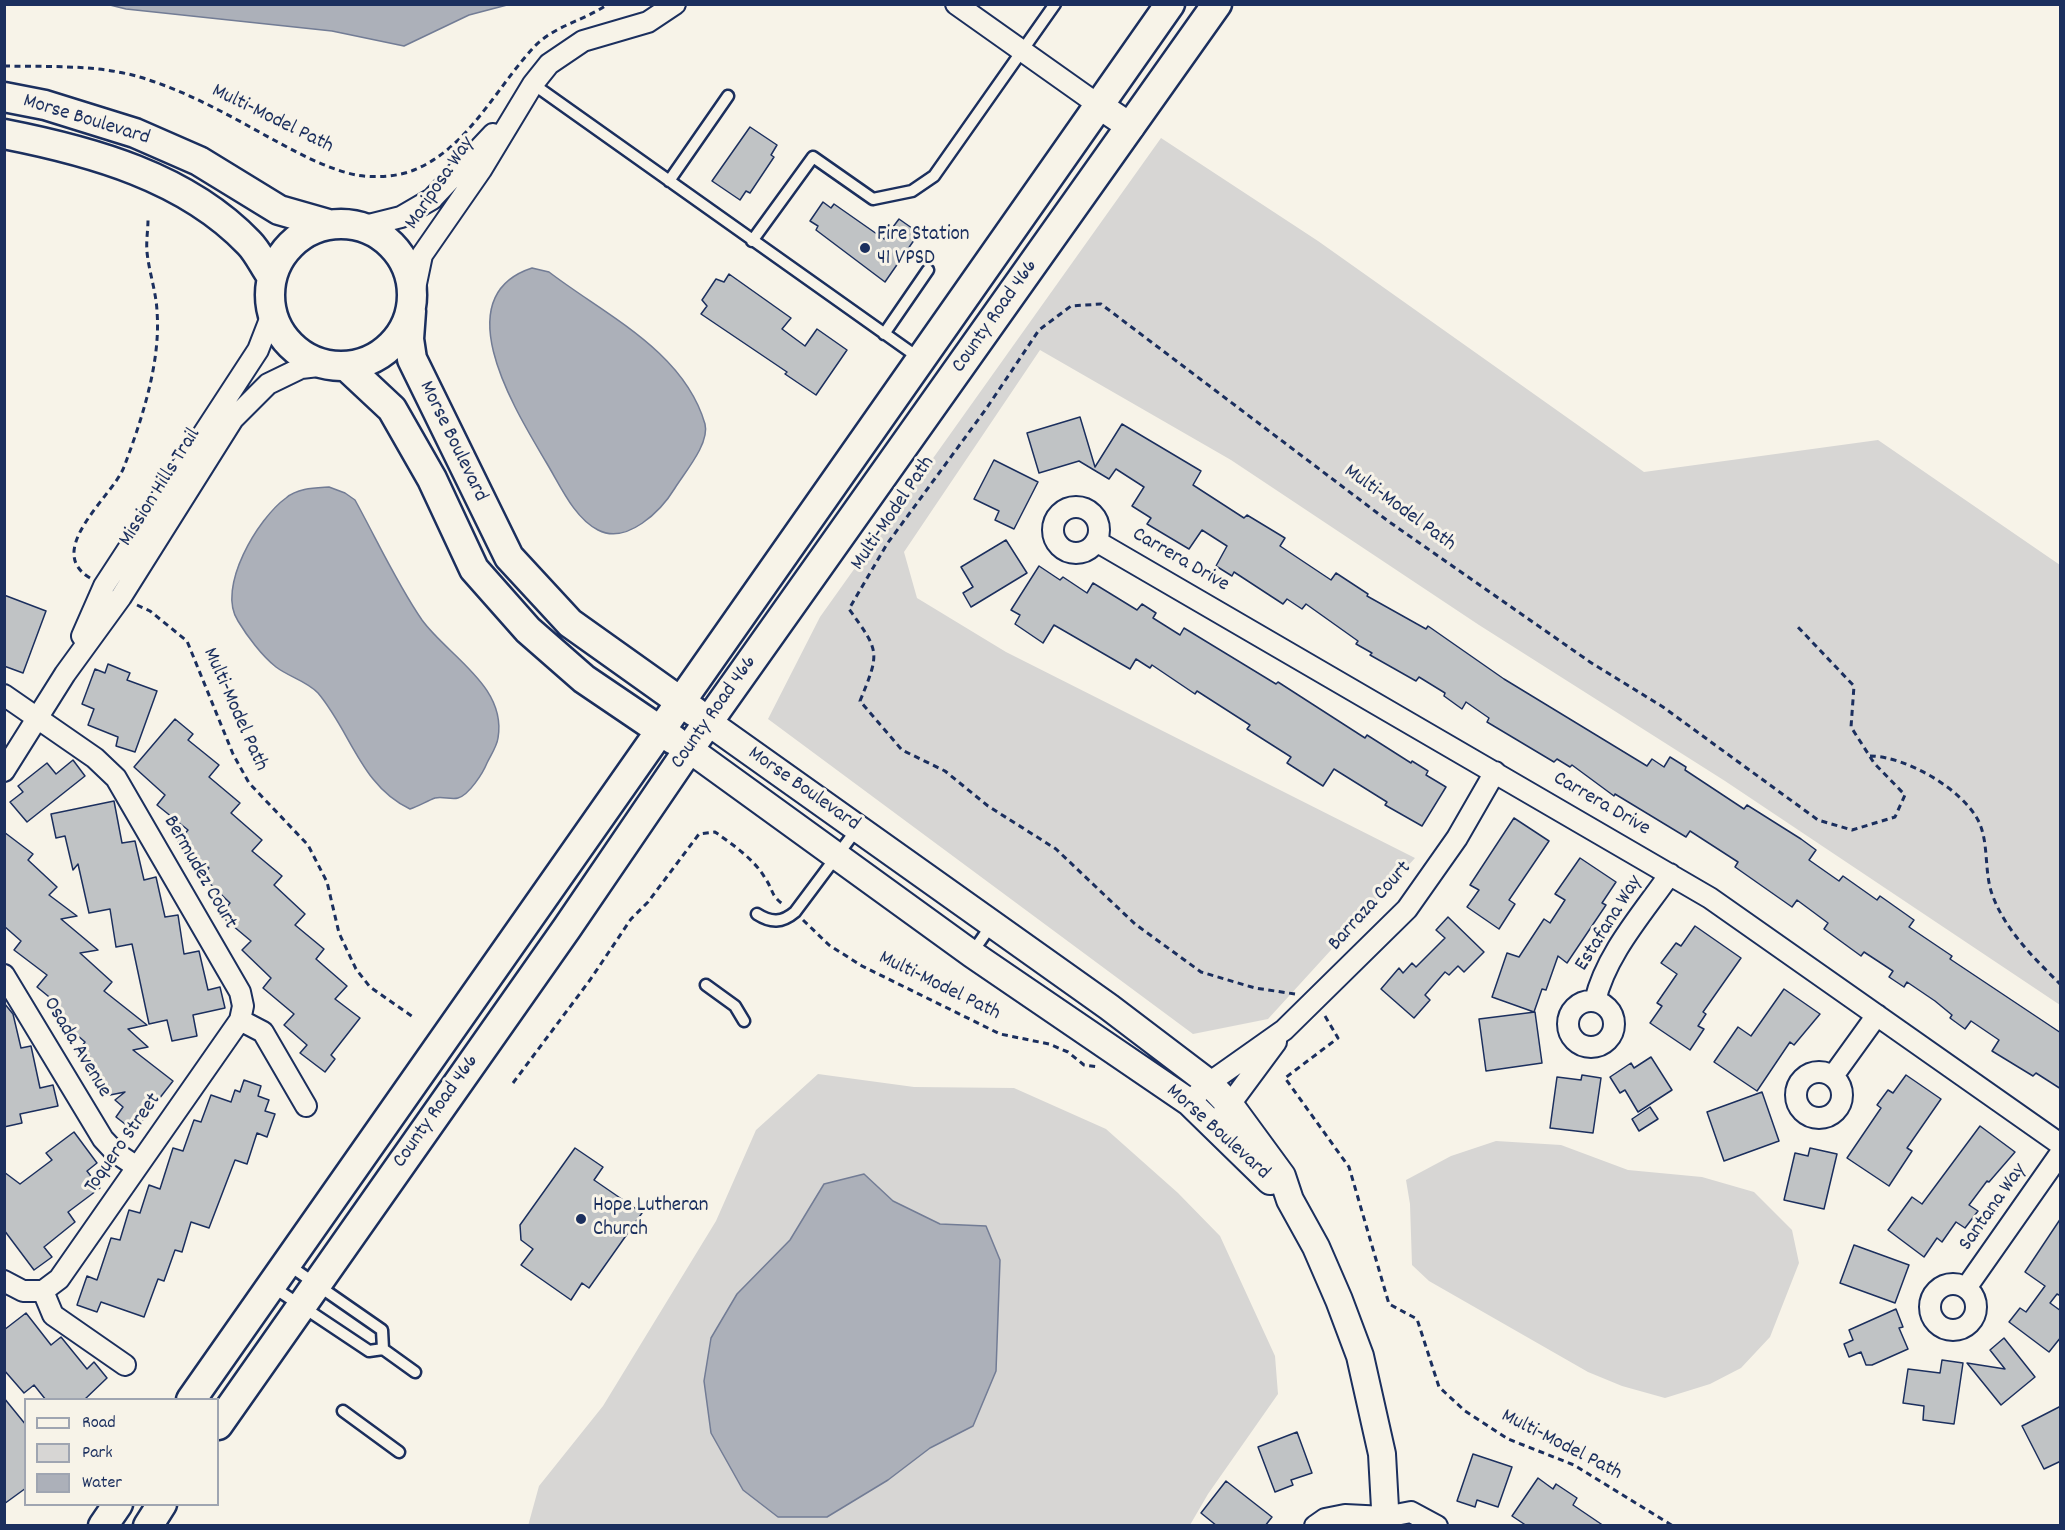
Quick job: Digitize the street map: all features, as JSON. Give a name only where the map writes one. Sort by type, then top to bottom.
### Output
[{"type":"main road","name":"County Road 466","points":[[191,1398],[1170,4]]},
{"type":"main road","name":"County Road 466","points":[[219,1424],[567,928],[689,749],[1217,4]]},
{"type":"main road","name":"Morse Boulevard","points":[[4,97],[45,105],[135,133],[199,161],[279,210],[328,224]]},
{"type":"main road","name":"Morse Boulevard","points":[[4,134],[47,142],[120,163],[190,196],[228,223],[251,245],[272,277]]},
{"type":"main road","points":[[346,223],[365,226],[385,237],[400,254],[410,274],[412,304],[403,331],[389,348],[371,360],[336,366],[305,357],[287,342],[272,314],[270,300],[272,277],[279,258],[292,242],[309,231],[328,224],[346,223]]},
{"type":"main road","name":"Morse Boulevard","points":[[412,304],[409,339],[412,359],[509,556],[570,623],[708,722]]},
{"type":"main road","name":"Morse Boulevard","points":[[336,366],[392,409],[432,479],[474,569],[528,630],[584,680],[689,749]]},
{"type":"main road","points":[[103,1526],[117,1506]]},
{"type":"main road","points":[[148,1526],[161,1506]]},
{"type":"street","name":"Mariposa Way","points":[[412,304],[422,255],[481,170],[533,84],[549,64],[583,40],[648,22],[675,4]]},
{"type":"street","points":[[956,4],[1131,127]]},
{"type":"street","name":"Mariposa Way","points":[[365,226],[401,217],[432,199],[521,103]]},
{"type":"street","name":"Mission Hills Trail","points":[[65,674],[104,586],[258,350],[272,314]]},
{"type":"street","name":"Mission Hills Trail","points":[[4,771],[36,717],[121,597],[233,418],[268,384],[301,368],[336,366]]},
{"type":"street","name":"Carrera Drive","points":[[1096,540],[1710,898],[2061,1144]]},
{"type":"street","name":"Bermudez Court","points":[[4,694],[95,758],[116,778],[240,992],[243,1006],[240,1020]]},
{"type":"street","name":"Morse Boulevard","points":[[708,722],[1109,1007],[1209,1083],[1230,1105],[1282,1176],[1290,1200],[1316,1247],[1360,1356],[1382,1454],[1389,1523]]},
{"type":"street","name":"Morse Boulevard","points":[[689,749],[972,954],[1189,1102],[1290,1200]]},
{"type":"street","name":"Barraza Court","points":[[1189,1102],[1209,1083],[1284,1030],[1407,909],[1457,838],[1495,772]]},
{"type":"street","name":"Estafana Way","points":[[1595,1001],[1600,980],[1612,959],[1670,874]]},
{"type":"street","name":"Osada Avenue","points":[[4,975],[103,1139],[116,1153],[137,1167]]},
{"type":"street","points":[[1833,1076],[1877,1015]]},
{"type":"street","points":[[240,1020],[262,1032],[306,1106]]},
{"type":"street","name":"Toquero Street","points":[[43,1291],[59,1279],[240,1020]]},
{"type":"street","name":"Barraza Court","points":[[1214,1125],[1284,1030]]},
{"type":"street","name":"Santana Way","points":[[1966,1288],[2061,1154]]},
{"type":"street","points":[[4,1281],[23,1291],[43,1291],[53,1314],[125,1365]]},
{"type":"street","points":[[1315,1526],[1325,1519],[1345,1515],[1389,1523],[1411,1512],[1437,1526]]},
{"type":"lane","points":[[752,241],[813,157],[873,199],[912,191],[934,176],[1022,52],[1050,6]]},
{"type":"lane","points":[[533,84],[922,360]]},
{"type":"lane","points":[[669,181],[728,96]]},
{"type":"lane","points":[[884,334],[928,270]]},
{"type":"lane","points":[[757,914],[767,920],[788,919],[858,829]]},
{"type":"lane","points":[[972,954],[992,924]]},
{"type":"lane","points":[[706,985],[735,1006],[744,1021]]},
{"type":"lane","points":[[278,1274],[308,1295],[369,1351],[383,1349],[415,1372]]},
{"type":"lane","points":[[278,1274],[308,1295],[382,1330],[383,1349]]},
{"type":"lane","points":[[343,1412],[399,1452]]},
{"type":"path","name":"Multi-Model Path","points":[[4,66],[106,69],[149,80],[207,104],[303,155],[355,174],[389,176],[414,170],[443,153],[470,127],[535,46],[557,28],[596,13],[608,4]]},
{"type":"path","points":[[104,586],[81,572],[74,556],[76,537],[91,513],[120,479],[133,444],[148,386],[156,350],[157,311],[147,252],[148,220]]},
{"type":"path","name":"Multi-Model Path","points":[[1673,1526],[1574,1465],[1508,1439],[1466,1411],[1439,1387],[1417,1319],[1389,1304],[1349,1167],[1285,1078],[1338,1038],[1316,1000],[1288,992],[1255,988],[1201,972],[1135,924],[1056,849],[988,806],[945,771],[902,750],[860,700],[875,663],[874,644],[849,609],[887,544],[986,410],[1039,330],[1071,306],[1101,304],[1389,521],[1590,662],[1664,707],[1818,820],[1852,830],[1895,818],[1905,795],[1870,756],[1851,727],[1854,686],[1796,625]]},
{"type":"path","name":"Multi-Model Path","points":[[121,597],[150,611],[187,641],[233,754],[249,783],[308,845],[327,882],[339,933],[356,969],[370,987],[413,1017]]},
{"type":"path","points":[[1870,756],[1887,756],[1940,782],[1963,799],[1979,823],[1992,893],[2021,946],[2061,984]]},
{"type":"path","name":"Multi-Model Path","points":[[513,1083],[590,980],[632,919],[648,902],[699,834],[715,832],[738,848],[765,878],[773,897],[795,912],[829,945],[862,966],[1000,1034],[1049,1044],[1068,1052],[1084,1065],[1110,1067],[1128,1060]]},
{"type":"green space","points":[[1161,138],[1318,241],[1644,472],[1878,440],[2060,565],[2060,1005],[1725,781],[1479,625],[1231,460],[1040,350],[904,552],[917,598],[1006,652],[1415,858],[1268,1019],[1193,1034],[768,719],[820,617]]},
{"type":"green space","points":[[818,1074],[914,1087],[1014,1088],[1106,1129],[1178,1193],[1220,1236],[1275,1356],[1278,1394],[1208,1494],[1190,1525],[528,1526],[539,1486],[603,1406],[716,1221],[756,1130]],"holes":[[[864,1174],[893,1201],[940,1224],[986,1226],[1000,1260],[996,1371],[973,1426],[930,1448],[888,1480],[737,1294],[790,1240],[824,1184]]]},
{"type":"green space","points":[[1496,1141],[1561,1145],[1628,1170],[1702,1177],[1754,1192],[1792,1230],[1799,1263],[1770,1337],[1741,1368],[1710,1384],[1665,1398],[1622,1386],[1588,1372],[1429,1281],[1412,1265],[1410,1204],[1406,1180],[1451,1156]]},
{"type":"water","points":[[110,5],[507,5],[469,15],[404,46],[332,31],[126,9]]},
{"type":"water","points":[[532,268],[549,272],[640,337],[661,355],[680,376],[695,398],[705,424],[704,440],[669,497],[642,523],[620,533],[598,530],[589,525],[575,509],[519,416],[495,358],[490,329],[493,304],[506,283]]},
{"type":"water","points":[[329,487],[355,500],[395,576],[422,620],[473,673],[485,687],[494,703],[498,719],[496,744],[475,783],[467,793],[458,798],[435,798],[410,809],[393,799],[368,772],[318,693],[271,662],[255,646],[238,621],[233,607],[232,591],[243,555],[253,537],[275,508],[286,498],[307,489]]},
{"type":"water","points":[[864,1174],[893,1201],[940,1224],[986,1226],[1000,1260],[996,1371],[973,1426],[930,1448],[888,1480],[827,1517],[778,1517],[743,1490],[711,1433],[704,1381],[711,1338],[737,1294],[790,1240],[824,1184]]},
{"type":"building","points":[[750,127],[777,145],[771,155],[774,157],[750,193],[746,191],[740,200],[712,181]]},
{"type":"building","points":[[823,202],[831,208],[834,204],[884,239],[899,219],[919,233],[885,282],[816,230],[818,226],[810,221]]},
{"type":"building","points":[[729,274],[791,318],[782,329],[805,346],[817,329],[847,350],[816,395],[785,374],[787,372],[701,314],[707,306],[702,300],[716,279],[724,282]]},
{"type":"building","points":[[1080,417],[1095,467],[1122,424],[1201,471],[1193,485],[1244,518],[1247,515],[1285,538],[1280,546],[1331,580],[1336,573],[1368,594],[1367,596],[1426,629],[1428,626],[1504,679],[1647,766],[1652,759],[1664,767],[1670,757],[1686,767],[1685,770],[1744,809],[1747,805],[1801,839],[1816,850],[1809,860],[1839,881],[1843,876],[1877,900],[1880,896],[1914,920],[1909,927],[1952,956],[1950,959],[2061,1033],[2061,1089],[2036,1073],[2033,1076],[1992,1051],[1999,1040],[1971,1021],[1965,1029],[1950,1018],[1952,1015],[1935,1001],[1907,982],[1904,987],[1889,977],[1893,971],[1864,952],[1861,956],[1824,929],[1828,923],[1797,900],[1792,907],[1735,867],[1738,862],[1690,831],[1686,837],[1615,794],[1614,796],[1572,765],[1570,767],[1557,759],[1554,762],[1487,722],[1489,718],[1466,702],[1462,709],[1444,696],[1445,693],[1419,677],[1416,681],[1370,655],[1372,653],[1356,644],[1358,641],[1306,604],[1302,609],[1287,599],[1283,604],[1234,572],[1232,576],[1216,566],[1227,546],[1202,530],[1189,549],[1147,524],[1151,518],[1132,506],[1144,487],[1116,469],[1109,479],[1079,461],[1039,473],[1027,433]]},
{"type":"building","points":[[994,460],[1038,482],[1014,529],[995,520],[999,511],[974,499]]},
{"type":"building","points":[[1006,540],[1027,573],[971,607],[963,593],[973,587],[961,567]]},
{"type":"building","points":[[1039,566],[1060,580],[1063,577],[1087,593],[1093,583],[1137,610],[1142,604],[1156,613],[1153,618],[1180,635],[1184,628],[1276,684],[1278,682],[1365,738],[1367,735],[1411,763],[1412,761],[1428,771],[1426,775],[1446,787],[1422,826],[1385,805],[1387,802],[1334,769],[1323,786],[1287,763],[1291,757],[1247,729],[1250,725],[1197,691],[1195,694],[1152,665],[1150,668],[1136,659],[1130,669],[1054,625],[1043,643],[1015,624],[1020,615],[1011,610]]},
{"type":"building","points":[[4,595],[46,611],[23,673],[4,666]]},
{"type":"building","points":[[108,664],[130,673],[127,680],[157,691],[135,752],[116,746],[118,737],[88,725],[94,709],[82,704],[95,669],[105,673]]},
{"type":"building","points":[[175,719],[193,734],[188,740],[219,765],[209,777],[240,803],[231,813],[262,840],[252,851],[282,876],[274,885],[305,914],[295,925],[324,949],[316,959],[347,986],[335,999],[360,1018],[331,1055],[335,1059],[325,1072],[300,1053],[307,1045],[284,1025],[294,1014],[263,988],[271,978],[242,950],[251,941],[220,915],[230,903],[202,876],[209,868],[178,842],[188,830],[157,805],[165,795],[134,767]]},
{"type":"building","points":[[73,760],[85,776],[27,822],[10,802],[23,792],[18,786],[47,763],[56,774]]},
{"type":"building","points":[[114,801],[122,843],[135,841],[144,880],[156,877],[165,917],[178,915],[184,954],[199,951],[208,990],[220,987],[225,1008],[193,1015],[197,1036],[172,1041],[167,1020],[149,1024],[132,944],[116,947],[110,909],[89,913],[78,864],[73,870],[65,836],[56,838],[51,814]]},
{"type":"building","points":[[1514,818],[1549,841],[1509,900],[1515,904],[1499,929],[1467,907],[1479,890],[1470,885]]},
{"type":"building","points":[[4,832],[33,854],[28,860],[57,887],[49,895],[77,916],[61,919],[98,950],[80,953],[112,982],[104,991],[147,1025],[128,1029],[148,1047],[133,1050],[173,1081],[134,1131],[116,1117],[123,1107],[115,1100],[125,1092],[110,1095],[91,1078],[98,1070],[77,1053],[85,1042],[52,1013],[59,1005],[37,987],[47,975],[14,950],[21,941],[4,926]]},
{"type":"building","points":[[1580,858],[1616,882],[1602,903],[1606,905],[1567,963],[1558,956],[1546,990],[1542,989],[1534,1012],[1492,997],[1507,953],[1519,957],[1544,919],[1550,923],[1565,900],[1555,894]]},
{"type":"building","points":[[1448,917],[1484,952],[1464,972],[1458,966],[1449,975],[1445,972],[1425,995],[1430,1000],[1414,1018],[1381,989],[1399,968],[1403,973],[1412,963],[1416,967],[1445,938],[1436,930]]},
{"type":"building","points":[[1695,926],[1741,958],[1703,1012],[1706,1014],[1698,1026],[1704,1029],[1690,1050],[1650,1023],[1662,1006],[1657,1003],[1677,974],[1661,963],[1676,943],[1681,946]]},
{"type":"building","points":[[1784,989],[1820,1014],[1794,1045],[1790,1042],[1757,1091],[1714,1062],[1738,1027],[1751,1036]]},
{"type":"building","points":[[4,1003],[13,1014],[21,1048],[31,1046],[40,1088],[53,1085],[58,1106],[20,1114],[22,1123],[4,1127]]},
{"type":"building","points":[[1535,1012],[1542,1063],[1486,1071],[1479,1019]]},
{"type":"building","points":[[1651,1057],[1672,1090],[1638,1112],[1625,1090],[1620,1093],[1610,1077],[1631,1063],[1634,1068]]},
{"type":"building","points":[[1582,1075],[1601,1078],[1593,1133],[1550,1128],[1557,1077],[1581,1080]]},
{"type":"building","points":[[1906,1075],[1941,1099],[1907,1148],[1912,1151],[1889,1186],[1847,1158],[1881,1108],[1877,1105],[1888,1090],[1893,1093]]},
{"type":"building","points":[[244,1080],[261,1086],[258,1096],[269,1100],[265,1111],[275,1114],[267,1137],[257,1133],[247,1164],[235,1160],[209,1228],[191,1222],[182,1252],[175,1250],[164,1281],[158,1279],[144,1317],[101,1302],[97,1312],[77,1305],[87,1276],[97,1280],[111,1238],[120,1240],[129,1210],[140,1213],[149,1185],[160,1189],[173,1148],[183,1151],[194,1120],[201,1122],[211,1095],[231,1102],[235,1090],[240,1092]]},
{"type":"building","points":[[1762,1092],[1779,1141],[1724,1161],[1707,1112]]},
{"type":"building","points":[[1650,1107],[1658,1119],[1639,1131],[1632,1119]]},
{"type":"building","points":[[1980,1126],[2015,1152],[1989,1182],[1987,1181],[1969,1205],[1978,1211],[1965,1228],[1956,1222],[1942,1242],[1937,1238],[1924,1257],[1888,1230],[1912,1197],[1922,1204]]},
{"type":"building","points":[[74,1132],[97,1163],[87,1171],[100,1188],[68,1212],[75,1222],[44,1247],[52,1257],[34,1270],[4,1230],[4,1172],[20,1184],[52,1160],[46,1153]]},
{"type":"building","name":"Hope Lutheran Church","points":[[575,1148],[603,1167],[594,1180],[642,1213],[589,1288],[582,1283],[571,1300],[521,1265],[533,1249],[521,1240],[520,1225]]},
{"type":"building","points":[[1810,1148],[1837,1154],[1824,1209],[1784,1200],[1795,1153],[1808,1156]]},
{"type":"building","points":[[2061,1218],[2061,1296],[2057,1294],[2050,1303],[2061,1311],[2061,1337],[2049,1352],[2009,1322],[2020,1308],[2026,1312],[2045,1286],[2025,1272]]},
{"type":"building","points":[[1854,1245],[1909,1265],[1895,1303],[1840,1283]]},
{"type":"building","points":[[1896,1309],[1903,1327],[1899,1328],[1908,1349],[1872,1365],[1866,1365],[1861,1352],[1849,1357],[1844,1344],[1853,1340],[1849,1330]]},
{"type":"building","points":[[26,1313],[51,1345],[61,1337],[87,1369],[94,1362],[107,1378],[86,1398],[44,1398],[34,1385],[24,1393],[4,1370],[4,1330]]},
{"type":"building","points":[[2004,1338],[2035,1377],[2001,1405],[1967,1363],[2005,1369],[1990,1350]]},
{"type":"building","points":[[1942,1360],[1963,1363],[1954,1424],[1923,1420],[1924,1406],[1903,1403],[1908,1369],[1940,1373]]},
{"type":"building","points":[[4,1398],[24,1423],[24,1489],[4,1504]]},
{"type":"building","points":[[2061,1406],[2061,1461],[2044,1469],[2022,1426]]},
{"type":"building","points":[[1297,1432],[1312,1473],[1291,1480],[1293,1485],[1275,1492],[1258,1447]]},
{"type":"building","points":[[1473,1454],[1512,1467],[1498,1507],[1477,1500],[1475,1507],[1457,1501]]},
{"type":"building","points":[[1538,1478],[1553,1489],[1556,1484],[1577,1498],[1573,1505],[1604,1526],[1527,1526],[1512,1516]]},
{"type":"building","points":[[1226,1481],[1272,1517],[1265,1526],[1217,1526],[1201,1513]]},
{"type":"place","name":"Fire Station 41 VPSD","points":[[865,248]]},
{"type":"place","name":"Hope Lutheran Church","points":[[581,1219]]}]
